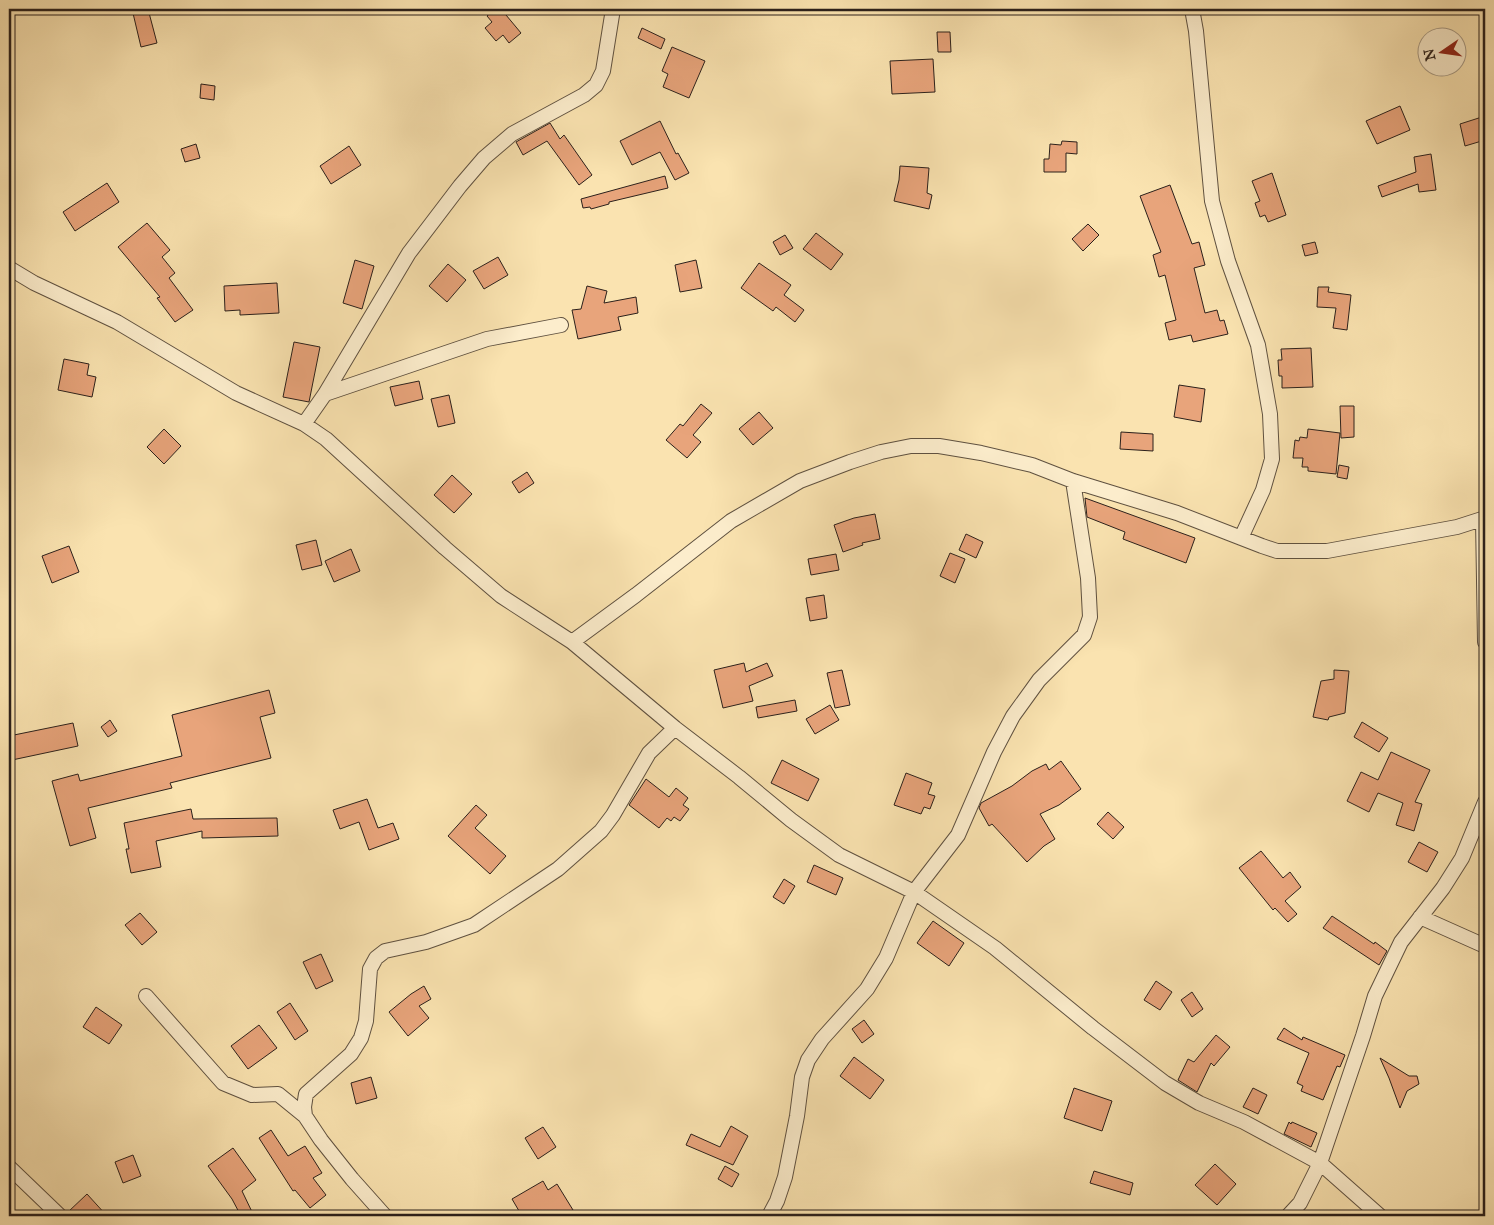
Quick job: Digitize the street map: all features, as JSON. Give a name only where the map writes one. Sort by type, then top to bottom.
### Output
[{"type":"street","points":[[304,424],[325,394],[409,253],[484,158],[512,134],[584,95],[596,85],[603,71],[613,9]]},
{"type":"street","points":[[1192,9],[1196,31],[1212,201],[1228,261],[1258,345],[1270,414],[1272,459],[1263,490],[1242,538]]},
{"type":"street","points":[[9,268],[34,283],[117,322],[236,393],[304,424],[326,439],[445,548],[501,596],[572,642],[675,728],[739,776],[791,820],[839,855],[914,892],[995,948],[1092,1028],[1165,1083],[1199,1103],[1244,1122],[1320,1163],[1380,1216]]},
{"type":"street","points":[[325,394],[487,339],[561,325]]},
{"type":"street","points":[[572,642],[731,521],[800,481],[850,462],[882,452],[911,446],[939,446],[981,453],[1032,465],[1073,481],[1177,512],[1277,551],[1327,551],[1457,527],[1484,518],[1485,642]]},
{"type":"street","points":[[769,1216],[777,1201],[785,1177],[797,1116],[802,1078],[808,1060],[822,1039],[867,989],[886,958],[914,892],[958,835],[994,752],[1013,716],[1039,680],[1084,635],[1090,617],[1088,578],[1073,481]]},
{"type":"street","points":[[305,1116],[306,1094],[351,1054],[361,1038],[366,1021],[370,969],[376,958],[385,951],[426,942],[474,925],[558,869],[601,831],[613,815],[649,753],[675,728]]},
{"type":"street","points":[[1288,1216],[1300,1203],[1320,1163],[1375,996],[1401,942],[1443,888],[1462,858],[1485,802]]},
{"type":"street","points":[[1420,917],[1485,946]]},
{"type":"street","points":[[146,996],[223,1083],[252,1096],[278,1094],[305,1116],[352,1180],[385,1216]]},
{"type":"street","points":[[9,1168],[60,1216]]},
{"type":"building","points":[[132,9],[148,9],[157,43],[141,47]]},
{"type":"building","points":[[495,9],[501,9],[521,33],[509,43],[503,35],[496,41],[485,28],[492,22],[487,16]]},
{"type":"building","points":[[642,28],[665,39],[661,49],[638,38]]},
{"type":"building","points":[[937,32],[950,32],[951,52],[938,52]]},
{"type":"building","points":[[672,47],[705,61],[689,98],[663,87],[668,74],[662,71]]},
{"type":"building","points":[[933,59],[935,92],[892,94],[890,61]]},
{"type":"building","points":[[201,84],[215,86],[214,100],[200,98]]},
{"type":"building","points":[[1400,106],[1410,130],[1377,144],[1366,121]]},
{"type":"building","points":[[1485,116],[1485,140],[1465,146],[1460,124]]},
{"type":"building","points":[[660,121],[676,154],[678,153],[689,173],[675,180],[660,152],[632,165],[620,141]]},
{"type":"building","points":[[550,123],[560,139],[564,135],[592,175],[579,185],[547,141],[523,155],[516,142]]},
{"type":"building","points":[[1062,141],[1077,142],[1077,154],[1066,153],[1066,172],[1044,172],[1044,159],[1049,159],[1050,144],[1061,145]]},
{"type":"building","points":[[196,144],[200,158],[185,162],[181,149]]},
{"type":"building","points":[[349,146],[361,165],[331,184],[320,166]]},
{"type":"building","points":[[1431,154],[1436,190],[1419,192],[1418,184],[1382,197],[1378,186],[1416,172],[1414,157]]},
{"type":"building","points":[[900,166],[929,168],[927,193],[932,195],[929,209],[894,201]]},
{"type":"building","points":[[1272,173],[1286,215],[1268,222],[1265,215],[1260,217],[1255,203],[1260,201],[1252,181]]},
{"type":"building","points":[[665,176],[668,188],[609,202],[609,204],[591,209],[590,207],[583,208],[581,199]]},
{"type":"building","points":[[107,183],[119,202],[75,231],[63,212]]},
{"type":"building","points":[[1170,185],[1192,244],[1199,242],[1205,265],[1194,268],[1205,313],[1217,310],[1220,321],[1224,320],[1228,334],[1193,342],[1191,335],[1169,340],[1165,323],[1176,320],[1165,275],[1159,277],[1153,255],[1161,252],[1140,196]]},
{"type":"building","points":[[147,223],[170,250],[162,257],[175,273],[169,278],[193,310],[175,322],[157,298],[160,297],[118,247]]},
{"type":"building","points":[[1088,224],[1099,235],[1083,251],[1072,239]]},
{"type":"building","points":[[816,233],[843,254],[831,270],[803,249]]},
{"type":"building","points":[[785,235],[793,248],[780,255],[773,242]]},
{"type":"building","points":[[1315,242],[1318,253],[1305,256],[1302,245]]},
{"type":"building","points":[[498,257],[508,275],[484,289],[473,271]]},
{"type":"building","points":[[355,260],[374,266],[362,309],[343,303]]},
{"type":"building","points":[[696,260],[702,288],[680,292],[675,265]]},
{"type":"building","points":[[759,263],[791,285],[784,295],[804,310],[795,322],[776,307],[773,311],[741,288]]},
{"type":"building","points":[[448,264],[466,280],[447,302],[429,286]]},
{"type":"building","points":[[277,283],[279,313],[240,315],[240,310],[225,311],[224,286]]},
{"type":"building","points":[[587,286],[607,291],[604,303],[636,297],[638,313],[618,317],[621,330],[578,339],[572,310],[581,309]]},
{"type":"building","points":[[1318,287],[1329,287],[1328,292],[1351,295],[1347,330],[1333,328],[1336,308],[1317,307]]},
{"type":"building","points":[[294,342],[320,347],[309,402],[283,397]]},
{"type":"building","points":[[1311,348],[1313,387],[1282,388],[1282,376],[1279,376],[1278,360],[1282,360],[1281,349]]},
{"type":"building","points":[[64,359],[89,364],[87,375],[96,377],[92,397],[58,390]]},
{"type":"building","points":[[419,381],[423,399],[395,406],[390,387]]},
{"type":"building","points":[[1179,385],[1205,389],[1201,422],[1174,417]]},
{"type":"building","points":[[449,395],[455,423],[438,427],[431,399]]},
{"type":"building","points":[[701,404],[712,413],[693,435],[701,442],[687,458],[666,440],[680,424],[683,426]]},
{"type":"building","points":[[1340,406],[1354,406],[1354,437],[1341,438]]},
{"type":"building","points":[[759,412],[773,428],[753,445],[739,429]]},
{"type":"building","points":[[164,429],[181,446],[164,464],[147,447]]},
{"type":"building","points":[[1308,429],[1340,433],[1336,474],[1308,471],[1308,467],[1302,467],[1303,458],[1293,458],[1295,440],[1299,441],[1300,437],[1307,438]]},
{"type":"building","points":[[1121,432],[1153,434],[1153,451],[1120,449]]},
{"type":"building","points":[[1339,465],[1349,467],[1347,479],[1337,477]]},
{"type":"building","points":[[527,472],[534,483],[519,493],[512,482]]},
{"type":"building","points":[[452,475],[472,494],[454,513],[434,495]]},
{"type":"building","points":[[1085,498],[1195,538],[1186,563],[1123,539],[1125,532],[1087,517]]},
{"type":"building","points":[[875,514],[880,539],[862,543],[863,545],[843,552],[834,525],[854,518]]},
{"type":"building","points":[[966,534],[983,542],[976,558],[959,550]]},
{"type":"building","points":[[316,540],[322,565],[302,570],[296,545]]},
{"type":"building","points":[[69,546],[79,572],[52,583],[42,556]]},
{"type":"building","points":[[351,549],[360,571],[334,582],[325,561]]},
{"type":"building","points":[[950,553],[965,559],[955,583],[940,576]]},
{"type":"building","points":[[836,554],[839,570],[811,575],[808,559]]},
{"type":"building","points":[[824,595],[827,618],[810,621],[806,598]]},
{"type":"building","points":[[744,663],[746,672],[767,663],[773,676],[749,686],[753,701],[723,708],[714,670]]},
{"type":"building","points":[[842,670],[850,705],[835,708],[827,673]]},
{"type":"building","points":[[1334,670],[1349,671],[1345,713],[1329,717],[1328,720],[1313,717],[1321,681],[1334,679]]},
{"type":"building","points":[[269,690],[275,713],[260,717],[271,758],[170,783],[172,788],[88,808],[96,838],[70,846],[52,781],[78,774],[80,781],[182,756],[172,715]]},
{"type":"building","points":[[795,700],[797,711],[758,718],[756,707]]},
{"type":"building","points":[[830,705],[839,720],[815,734],[806,719]]},
{"type":"building","points":[[110,720],[117,731],[108,737],[101,727]]},
{"type":"building","points":[[1362,722],[1388,738],[1379,752],[1354,737]]},
{"type":"building","points":[[73,723],[78,746],[12,760],[9,736]]},
{"type":"building","points":[[1391,752],[1430,770],[1415,802],[1422,804],[1414,831],[1396,825],[1403,803],[1378,793],[1369,812],[1347,801],[1361,772],[1378,780]]},
{"type":"building","points":[[782,760],[819,779],[808,801],[771,783]]},
{"type":"building","points":[[1061,761],[1081,789],[1059,805],[1040,814],[1055,839],[1044,846],[1027,862],[992,824],[989,826],[979,808],[981,803],[1012,786],[1032,771],[1046,764],[1049,770]]},
{"type":"building","points":[[906,773],[932,783],[928,794],[935,796],[930,809],[924,807],[921,814],[894,805]]},
{"type":"building","points":[[646,779],[669,797],[676,788],[688,798],[683,805],[689,809],[680,821],[674,817],[671,821],[667,818],[659,828],[629,805]]},
{"type":"building","points":[[367,799],[378,828],[393,823],[399,839],[369,850],[359,822],[340,829],[333,810]]},
{"type":"building","points":[[476,805],[487,815],[475,828],[506,856],[490,874],[448,836]]},
{"type":"building","points":[[191,809],[193,819],[277,818],[278,836],[202,838],[202,831],[156,841],[161,867],[131,873],[126,849],[129,849],[124,823]]},
{"type":"building","points":[[1108,812],[1124,827],[1113,839],[1097,824]]},
{"type":"building","points":[[1419,842],[1438,852],[1427,872],[1408,862]]},
{"type":"building","points":[[1261,851],[1283,878],[1290,872],[1301,887],[1285,901],[1297,914],[1288,922],[1275,908],[1273,910],[1239,868]]},
{"type":"building","points":[[814,865],[843,878],[836,895],[807,882]]},
{"type":"building","points":[[784,879],[795,886],[784,904],[773,897]]},
{"type":"building","points":[[140,913],[157,932],[142,945],[125,925]]},
{"type":"building","points":[[1332,916],[1387,951],[1379,965],[1323,928]]},
{"type":"building","points":[[933,921],[964,943],[949,966],[917,943]]},
{"type":"building","points":[[321,954],[333,981],[316,989],[303,962]]},
{"type":"building","points":[[1156,981],[1172,992],[1160,1010],[1144,1000]]},
{"type":"building","points":[[424,986],[431,999],[419,1006],[429,1018],[408,1036],[389,1012]]},
{"type":"building","points":[[1192,992],[1203,1009],[1192,1017],[1181,1000]]},
{"type":"building","points":[[290,1003],[308,1031],[295,1040],[277,1012]]},
{"type":"building","points":[[96,1007],[122,1025],[109,1044],[83,1027]]},
{"type":"building","points":[[864,1020],[874,1034],[862,1043],[852,1029]]},
{"type":"building","points":[[259,1025],[277,1048],[248,1069],[231,1046]]},
{"type":"building","points":[[1284,1028],[1302,1040],[1303,1037],[1345,1055],[1340,1067],[1337,1066],[1323,1100],[1301,1091],[1303,1086],[1297,1083],[1309,1053],[1277,1039]]},
{"type":"building","points":[[1216,1035],[1230,1047],[1214,1066],[1211,1063],[1197,1092],[1178,1080],[1188,1059],[1194,1062]]},
{"type":"building","points":[[854,1057],[884,1080],[870,1099],[840,1076]]},
{"type":"building","points":[[1380,1058],[1409,1076],[1417,1076],[1419,1084],[1407,1091],[1400,1108],[1389,1078]]},
{"type":"building","points":[[371,1077],[377,1098],[356,1104],[351,1083]]},
{"type":"building","points":[[1074,1088],[1112,1101],[1102,1131],[1064,1118]]},
{"type":"building","points":[[1253,1088],[1267,1095],[1258,1114],[1243,1107]]},
{"type":"building","points":[[1289,1122],[1317,1133],[1311,1147],[1284,1134]]},
{"type":"building","points":[[731,1126],[748,1136],[733,1165],[686,1145],[691,1134],[720,1147]]},
{"type":"building","points":[[543,1127],[556,1147],[538,1159],[525,1138]]},
{"type":"building","points":[[271,1130],[288,1156],[305,1146],[322,1173],[313,1178],[326,1195],[310,1208],[295,1190],[293,1191],[259,1138]]},
{"type":"building","points":[[233,1148],[256,1180],[242,1191],[254,1216],[241,1216],[232,1199],[208,1166]]},
{"type":"building","points":[[133,1155],[141,1176],[123,1183],[115,1162]]},
{"type":"building","points":[[1215,1164],[1236,1184],[1217,1205],[1195,1185]]},
{"type":"building","points":[[725,1166],[739,1174],[732,1187],[718,1179]]},
{"type":"building","points":[[1094,1171],[1133,1183],[1130,1195],[1090,1183]]},
{"type":"building","points":[[543,1181],[548,1190],[557,1184],[573,1210],[563,1216],[522,1216],[512,1199]]},
{"type":"building","points":[[87,1194],[107,1216],[69,1216],[68,1212]]}]
